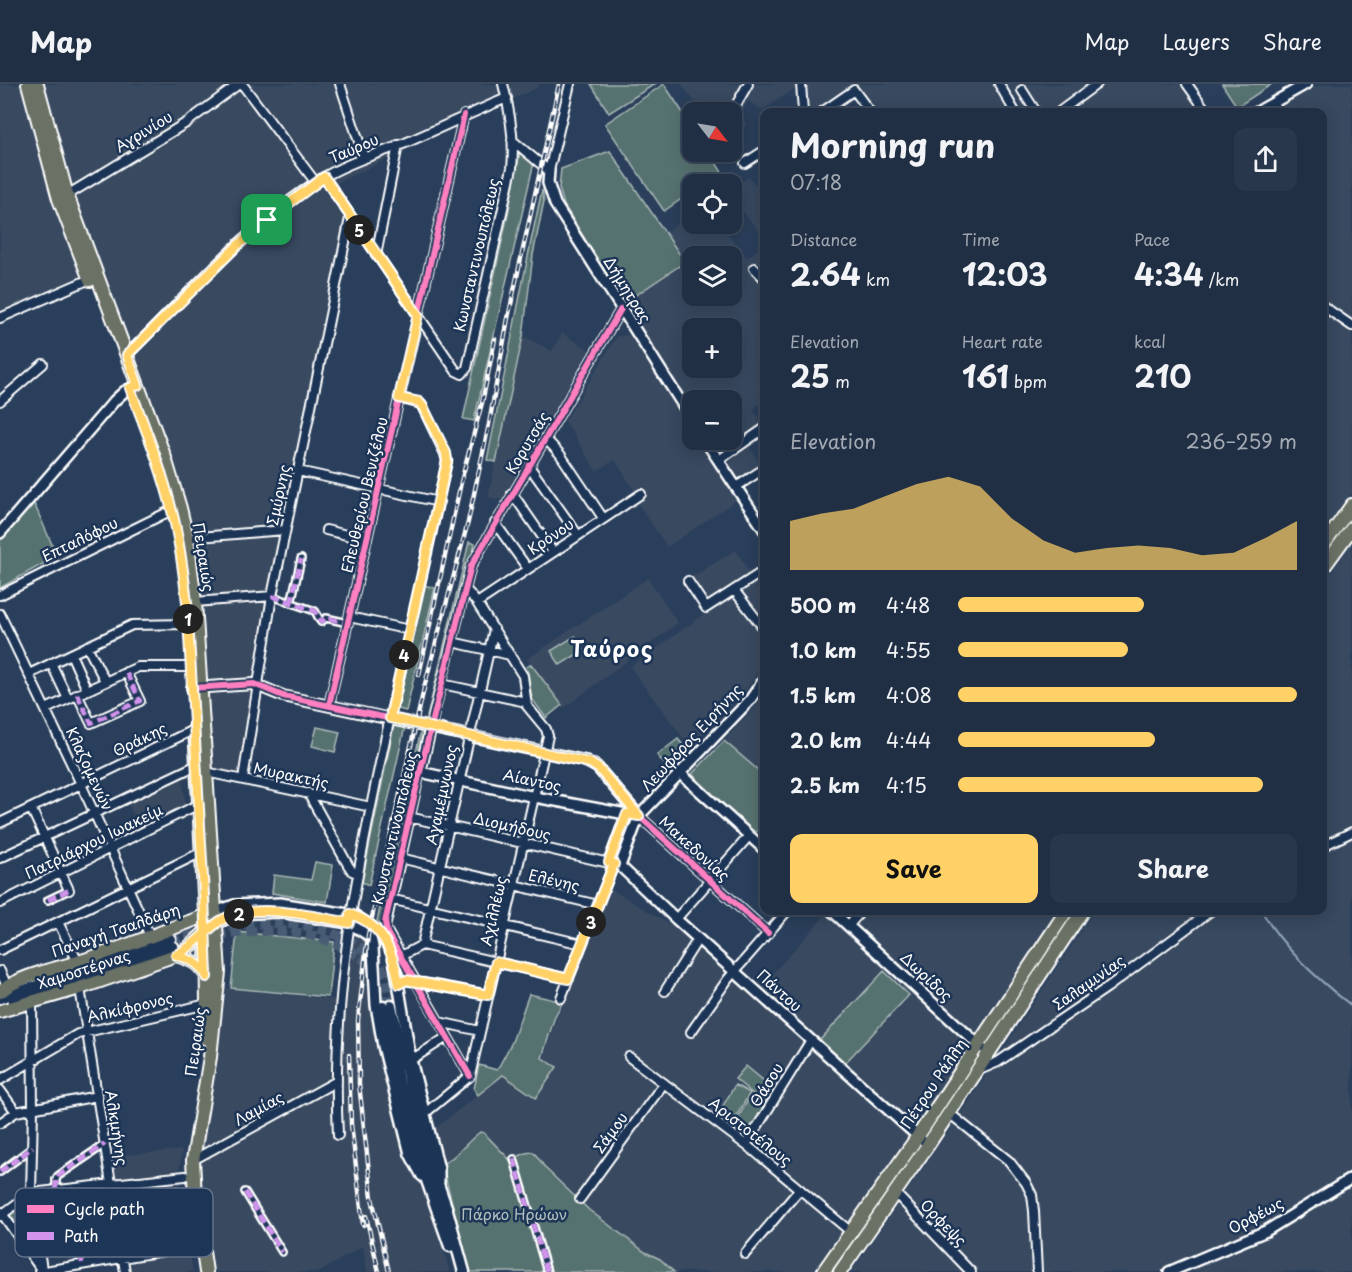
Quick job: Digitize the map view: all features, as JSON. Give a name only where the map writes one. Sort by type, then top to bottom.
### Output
[{"type":"main road","name":"Πειραιώς","points":[[28,84],[90,279],[165,458],[187,538],[195,602],[195,729],[201,769],[199,804],[202,852],[219,972],[209,1065],[193,1160],[195,1188]]},
{"type":"main road","name":"Πειραιώς","points":[[37,84],[63,197],[127,355],[134,386],[172,510],[183,568],[191,667],[196,688],[211,921],[205,1034],[186,1149],[187,1188]]},
{"type":"main road","points":[[1327,540],[1352,505]]},
{"type":"main road","points":[[1327,562],[1352,528]]},
{"type":"main road","name":"Πέτρου Ράλλη","points":[[823,1272],[918,1136],[1065,915]]},
{"type":"main road","name":"Πέτρου Ράλλη","points":[[840,1272],[928,1145],[1080,915]]},
{"type":"main road","name":"Παναγή Τσαλδάρη","points":[[3,989],[150,936],[211,921]]},
{"type":"main road","name":"Χαμοστέρνας","points":[[0,1009],[80,988],[173,947],[186,950],[211,921]]},
{"type":"main road","points":[[0,1009],[173,947]]},
{"type":"main road","points":[[0,998],[91,968],[173,947],[197,963],[207,977]]},
{"type":"main road","points":[[387,1006],[412,1134],[435,1189]]},
{"type":"main road","name":"Κωνσταντινουπόλεως","points":[[435,1189],[457,1272]]},
{"type":"main road","name":"Κωνσταντινουπόλεως","points":[[435,1189],[464,1272]]},
{"type":"main road","name":"Πειραιώς","points":[[195,1257],[197,1272]]},
{"type":"main road","name":"Πειραιώς","points":[[204,1257],[206,1272]]},
{"type":"street","name":"Αγρινίου","points":[[63,197],[186,123],[240,84]]},
{"type":"street","points":[[240,84],[316,183]]},
{"type":"street","points":[[340,84],[364,157]]},
{"type":"street","name":"Κωνσταντινουπόλεως","points":[[418,315],[456,371],[462,374],[467,368],[512,168],[512,140],[503,84]]},
{"type":"street","points":[[512,140],[549,171],[570,84]]},
{"type":"street","points":[[738,102],[748,84]]},
{"type":"street","points":[[801,84],[803,108]]},
{"type":"street","points":[[999,84],[1013,108]]},
{"type":"street","points":[[1064,108],[1097,84]]},
{"type":"street","points":[[1187,84],[1204,108]]},
{"type":"street","points":[[1264,108],[1306,84]]},
{"type":"street","points":[[829,108],[854,90],[867,108]]},
{"type":"street","points":[[1022,90],[1033,108]]},
{"type":"street","name":"Ταύρου","points":[[127,355],[237,246],[324,177],[364,157],[398,145],[507,98]]},
{"type":"street","name":"Ελευθερίου Βενιζέλου","points":[[329,705],[464,115]]},
{"type":"street","points":[[376,255],[398,145]]},
{"type":"street","points":[[745,163],[760,153]]},
{"type":"street","name":"Δήμητρας","points":[[549,171],[548,183],[555,204],[682,404]]},
{"type":"street","points":[[324,177],[418,315]]},
{"type":"street","name":"Σμύρνης","points":[[243,779],[272,596],[350,218]]},
{"type":"street","points":[[754,268],[760,274]]},
{"type":"street","points":[[0,318],[90,279]]},
{"type":"street","name":"Κορυτσάς","points":[[464,592],[471,566],[621,309]]},
{"type":"street","points":[[1327,309],[1352,326]]},
{"type":"street","points":[[0,400],[43,364]]},
{"type":"street","points":[[0,533],[115,400],[134,386]]},
{"type":"street","name":"Κωνσταντινουπόλεως","points":[[338,1135],[338,1021],[349,918],[390,718],[447,461],[446,453],[421,404],[399,398]]},
{"type":"street","points":[[719,460],[760,431]]},
{"type":"street","points":[[545,438],[560,454],[603,518]]},
{"type":"street","points":[[712,450],[760,523]]},
{"type":"street","points":[[529,466],[578,535]]},
{"type":"street","points":[[298,471],[439,502]]},
{"type":"street","points":[[736,487],[760,471]]},
{"type":"street","points":[[513,493],[553,552]]},
{"type":"street","name":"Κρόνου","points":[[477,603],[641,494]]},
{"type":"street","name":"Επταλόφου","points":[[0,595],[172,510]]},
{"type":"street","points":[[495,523],[528,569]]},
{"type":"street","points":[[187,538],[285,530]]},
{"type":"street","points":[[326,530],[367,540]]},
{"type":"street","points":[[291,603],[301,559]]},
{"type":"street","points":[[688,581],[706,608],[760,573]]},
{"type":"street","points":[[734,590],[760,624]]},
{"type":"street","points":[[442,684],[526,702],[524,680],[510,655],[477,603],[469,593],[464,592]]},
{"type":"street","name":"Κωνσταντινουπόλεως","points":[[401,956],[386,930],[385,922],[464,592]]},
{"type":"street","points":[[195,602],[272,596],[315,611],[321,621],[326,618],[349,620],[410,630]]},
{"type":"street","name":"Κλαζομενών","points":[[0,614],[95,813],[150,936]]},
{"type":"street","points":[[29,674],[132,625],[188,624]]},
{"type":"street","name":"Αγαμέμνωνος","points":[[422,945],[494,629]]},
{"type":"street","points":[[452,642],[510,655]]},
{"type":"street","points":[[87,646],[105,681]]},
{"type":"street","points":[[71,654],[87,690]]},
{"type":"street","points":[[51,663],[68,699]]},
{"type":"street","points":[[46,709],[138,667],[191,667]]},
{"type":"street","points":[[77,694],[92,723],[140,701],[126,672]]},
{"type":"street","name":"Μακεδονίας","points":[[196,688],[257,685],[279,694],[582,760],[596,766],[639,816],[768,933]]},
{"type":"street","name":"Λεωφόρος Ειρήνης","points":[[639,816],[750,700],[760,685]]},
{"type":"street","name":"Αχιλλέως","points":[[470,1076],[548,732],[526,702]]},
{"type":"street","name":"Θράκης","points":[[0,823],[195,729]]},
{"type":"street","points":[[0,858],[95,813],[201,769]]},
{"type":"street","name":"Μυρακτής","points":[[201,769],[371,807]]},
{"type":"street","name":"Αίαντος","points":[[420,772],[535,797],[639,816]]},
{"type":"street","points":[[680,773],[760,846]]},
{"type":"street","points":[[308,793],[348,865],[352,871],[357,873]]},
{"type":"street","name":"Πατριάρχου Ιωακείμ","points":[[0,903],[199,804]]},
{"type":"street","points":[[31,808],[69,890],[48,900]]},
{"type":"street","points":[[614,864],[627,814]]},
{"type":"street","points":[[561,998],[614,864],[639,816]]},
{"type":"street","name":"Διομήδους","points":[[409,817],[614,864]]},
{"type":"street","points":[[1327,844],[1352,832]]},
{"type":"street","points":[[676,919],[749,836]]},
{"type":"street","points":[[0,950],[202,852]]},
{"type":"street","name":"Ελένης","points":[[400,858],[598,905]]},
{"type":"street","name":"Πάντου","points":[[614,864],[928,1145]]},
{"type":"street","points":[[390,899],[582,944]]},
{"type":"street","name":"Παναγή Τσαλδάρη","points":[[211,921],[234,905],[280,903],[349,918]]},
{"type":"street","points":[[691,1032],[722,987],[784,915]]},
{"type":"street","name":"Δωρίδος","points":[[836,915],[978,1045],[998,1057],[1005,1056]]},
{"type":"street","points":[[848,926],[858,915]]},
{"type":"street","name":"Σαλαμινίας","points":[[977,1071],[992,1066],[1114,983],[1205,915]]},
{"type":"street","points":[[349,918],[373,941],[376,1005],[383,1046],[410,1154],[435,1189]]},
{"type":"street","name":"Κωνσταντινουπόλεως","points":[[349,918],[371,925],[393,953],[411,1060],[439,1169],[435,1189]]},
{"type":"street","points":[[58,922],[78,962]]},
{"type":"street","points":[[665,991],[698,939]]},
{"type":"street","points":[[424,1114],[470,1076],[401,956],[422,945],[568,979]]},
{"type":"street","points":[[0,971],[3,989]]},
{"type":"street","points":[[399,984],[406,980],[415,981],[488,995]]},
{"type":"street","name":"Αλκμήνης","points":[[80,988],[112,1188]]},
{"type":"street","points":[[31,1188],[32,1002]]},
{"type":"street","name":"Αλκίφρονος","points":[[0,1080],[78,1034],[207,1004]]},
{"type":"street","points":[[439,1023],[480,1031]]},
{"type":"street","points":[[411,1060],[447,1037]]},
{"type":"street","name":"Θάσου","points":[[746,1145],[811,1040]]},
{"type":"street","name":"Αριστοτέλους","points":[[629,1057],[746,1145],[852,1232]]},
{"type":"street","name":"Λαμίας","points":[[193,1160],[337,1081]]},
{"type":"street","name":"Σάμου","points":[[580,1198],[663,1083]]},
{"type":"street","points":[[0,1090],[16,1112]]},
{"type":"street","points":[[0,1123],[16,1112],[97,1096]]},
{"type":"street","points":[[949,1113],[1009,1161],[1026,1183],[1035,1210],[1037,1272]]},
{"type":"street","points":[[56,1188],[58,1176],[105,1144]]},
{"type":"street","points":[[0,1172],[33,1147]]},
{"type":"street","points":[[514,1159],[547,1272]]},
{"type":"street","points":[[70,1188],[185,1176]]},
{"type":"street","name":"Ορφέως","points":[[1169,1272],[1266,1231],[1352,1178]]},
{"type":"street","points":[[745,1254],[800,1189]]},
{"type":"street","points":[[245,1192],[282,1251]]},
{"type":"street","name":"Ορφεψς","points":[[895,1193],[971,1272]]},
{"type":"street","points":[[15,1204],[1,1213],[15,1233]]},
{"type":"street","points":[[31,1257],[41,1271],[117,1257]]},
{"type":"street","points":[[81,1257],[82,1263]]},
{"type":"street","name":"Αλκμήνης","points":[[123,1257],[125,1272]]},
{"type":"shaded area","points":[[0,84],[539,84],[538,87],[337,183],[357,217],[274,598],[245,781],[213,775],[202,569],[176,466],[98,270],[0,314]]},
{"type":"shaded area","points":[[681,84],[802,84],[766,108],[760,108],[748,101],[742,112],[742,102],[695,102]]},
{"type":"shaded area","points":[[802,84],[995,84],[1010,108],[869,108],[854,87],[823,108],[805,108]]},
{"type":"shaded area","points":[[1008,84],[1183,84],[1200,108],[1022,108]]},
{"type":"shaded area","points":[[1326,84],[1352,84],[1352,493],[1327,529],[1327,108],[1267,108],[1297,91]]},
{"type":"shaded area","points":[[742,118],[747,124],[742,128]]},
{"type":"shaded area","points":[[749,177],[760,191],[760,233],[742,210],[742,182]]},
{"type":"shaded area","points":[[682,220],[682,234],[728,234],[737,246],[682,246],[682,258],[665,233]]},
{"type":"shaded area","points":[[760,247],[760,404],[753,409],[760,419],[760,428],[744,439],[760,466],[737,481],[717,450],[742,450],[742,390],[682,390],[682,395],[624,303],[682,264],[682,306],[742,306],[742,252],[747,258]]},
{"type":"shaded area","points":[[562,333],[589,350],[502,500],[488,497],[523,336],[552,351]]},
{"type":"shaded area","points":[[630,335],[682,414],[682,450],[706,450],[738,499],[667,547],[638,504],[637,495],[615,460],[596,471],[565,421],[617,336]]},
{"type":"shaded area","points":[[1352,542],[1352,1272],[851,1272],[970,1100],[1091,915],[1327,915],[1327,580]]},
{"type":"shaded area","points":[[736,550],[755,581],[760,578],[760,668],[745,691],[690,747],[630,667],[703,615],[685,581]]},
{"type":"shaded area","points":[[648,578],[678,623],[564,708],[527,659]]},
{"type":"shaded area","points":[[760,701],[760,772],[724,741]]},
{"type":"shaded area","points":[[182,777],[186,807],[140,830],[128,803]]},
{"type":"shaded area","points":[[609,888],[693,938],[755,993],[825,915],[1058,915],[880,1183],[816,1272],[674,1272],[660,1259],[645,1252],[589,1210],[546,1169],[536,1155],[526,1153],[510,1160],[484,1133],[480,1132],[467,1143],[461,1152],[442,1164],[433,1130],[503,1075],[537,1098],[557,1066],[544,1058],[556,1018],[565,1002]]},
{"type":"shaded area","points":[[355,931],[367,938],[369,944],[408,1158],[431,1207],[450,1272],[367,1272],[363,1246],[320,1272],[214,1272],[212,1257],[213,1188],[200,1188],[200,1164],[202,1136],[226,988],[346,1001],[346,1006]]},
{"type":"shaded area","points":[[182,1150],[179,1172],[180,1188],[116,1188],[112,1156]]},
{"type":"shaded area","points":[[126,1257],[191,1257],[193,1272],[128,1272]]},
{"type":"green space","points":[[591,84],[655,84],[609,113]]},
{"type":"green space","points":[[664,84],[682,111],[682,162],[716,162],[722,172],[719,174],[682,174],[682,199],[664,211],[605,124]]},
{"type":"green space","points":[[1222,84],[1272,84],[1237,107]]},
{"type":"green space","points":[[610,151],[682,258],[682,264],[624,303],[564,205],[559,188],[561,169]]},
{"type":"green space","points":[[520,152],[534,162],[474,421],[463,419],[508,214]]},
{"type":"green space","points":[[542,190],[544,201],[533,255],[523,336],[496,462],[487,460]]},
{"type":"green space","points":[[33,501],[57,556],[0,588],[0,539]]},
{"type":"green space","points":[[469,542],[475,544],[432,718],[427,717]]},
{"type":"green space","points":[[424,585],[435,588],[406,711],[398,709]]},
{"type":"green space","points":[[575,636],[584,650],[560,665],[551,651]]},
{"type":"green space","points":[[531,664],[562,705],[546,718],[532,699],[527,667]]},
{"type":"green space","points":[[395,720],[406,722],[369,885],[362,882]]},
{"type":"green space","points":[[422,726],[430,727],[382,925],[377,921]]},
{"type":"green space","points":[[317,727],[340,732],[335,752],[312,746]]},
{"type":"green space","points":[[678,739],[687,750],[667,767],[657,755]]},
{"type":"green space","points":[[724,741],[760,772],[760,828],[754,834],[692,774]]},
{"type":"green space","points":[[315,862],[333,865],[327,902],[272,893],[274,875],[311,880]]},
{"type":"green space","points":[[237,932],[334,942],[328,997],[231,988]]},
{"type":"green space","points":[[884,971],[909,995],[845,1063],[820,1040]]},
{"type":"green space","points":[[529,994],[563,1002],[555,1016],[542,1058],[557,1067],[536,1098],[503,1075],[478,1095],[474,1089],[479,1065],[497,1070],[512,1042]]},
{"type":"green space","points":[[746,1066],[775,1090],[764,1103],[735,1079]]},
{"type":"green space","points":[[735,1085],[750,1093],[730,1127],[716,1118]]},
{"type":"green space","points":[[750,1097],[765,1105],[745,1139],[731,1130]]},
{"type":"green space","name":"Πάρκο Ηρώων","points":[[480,1132],[484,1133],[510,1160],[532,1152],[546,1169],[589,1210],[645,1252],[660,1259],[674,1272],[470,1272],[442,1164]]},
{"type":"green space","points":[[15,1208],[15,1222],[9,1213]]},
{"type":"waterway","points":[[1005,84],[1019,108]]},
{"type":"waterway","points":[[1264,915],[1290,950],[1326,985],[1352,1006]]},
{"type":"tunnel","points":[[170,939],[237,925],[260,923],[282,923],[326,931],[357,945],[377,961],[385,975],[391,1006]]},
{"type":"tunnel","points":[[173,947],[216,936],[260,931],[282,931],[324,939],[349,950],[368,964],[378,979],[383,1007]]},
{"type":"railway","points":[[389,1272],[372,1198],[359,1084],[358,1020],[368,935],[425,684],[468,522],[508,318],[559,84]]},
{"type":"railway","points":[[419,675],[495,339]]},
{"type":"railway","points":[[349,1055],[351,1124],[363,1225]]},
{"type":"railway","points":[[366,1216],[379,1272]]},
{"type":"marked path","points":[[291,603],[301,559]]},
{"type":"marked path","points":[[272,596],[315,611],[321,622],[326,618],[348,623]]},
{"type":"marked path","points":[[77,694],[91,723],[140,701],[126,672]]},
{"type":"marked path","points":[[48,900],[69,890]]},
{"type":"marked path","points":[[56,1188],[58,1176],[105,1144]]},
{"type":"marked path","points":[[0,1172],[33,1147]]},
{"type":"marked path","points":[[514,1159],[547,1272]]},
{"type":"marked path","points":[[245,1192],[282,1252]]},
{"type":"marked path","points":[[81,1257],[82,1263]]},
{"type":"cycle path","points":[[329,705],[464,115]]},
{"type":"cycle path","points":[[470,1076],[387,933],[385,922],[471,566],[621,309]]},
{"type":"cycle path","points":[[192,688],[254,684],[283,696],[592,763],[639,816],[768,933]]},
{"type":"district","name":"Ταύρος","points":[[612,650]]},
{"type":"route","points":[[267,220],[237,246],[127,355],[138,385],[130,388],[172,510],[187,602],[206,931],[207,977],[201,966],[193,960],[176,955],[186,950],[206,931],[236,914],[279,912],[349,923],[350,914],[371,925],[388,944],[393,953],[399,984],[406,980],[488,995],[496,962],[568,979],[614,864],[609,862],[627,814],[639,816],[599,769],[590,763],[390,718],[447,461],[446,453],[423,407],[419,402],[399,398],[418,315],[324,177],[267,220]]}]
